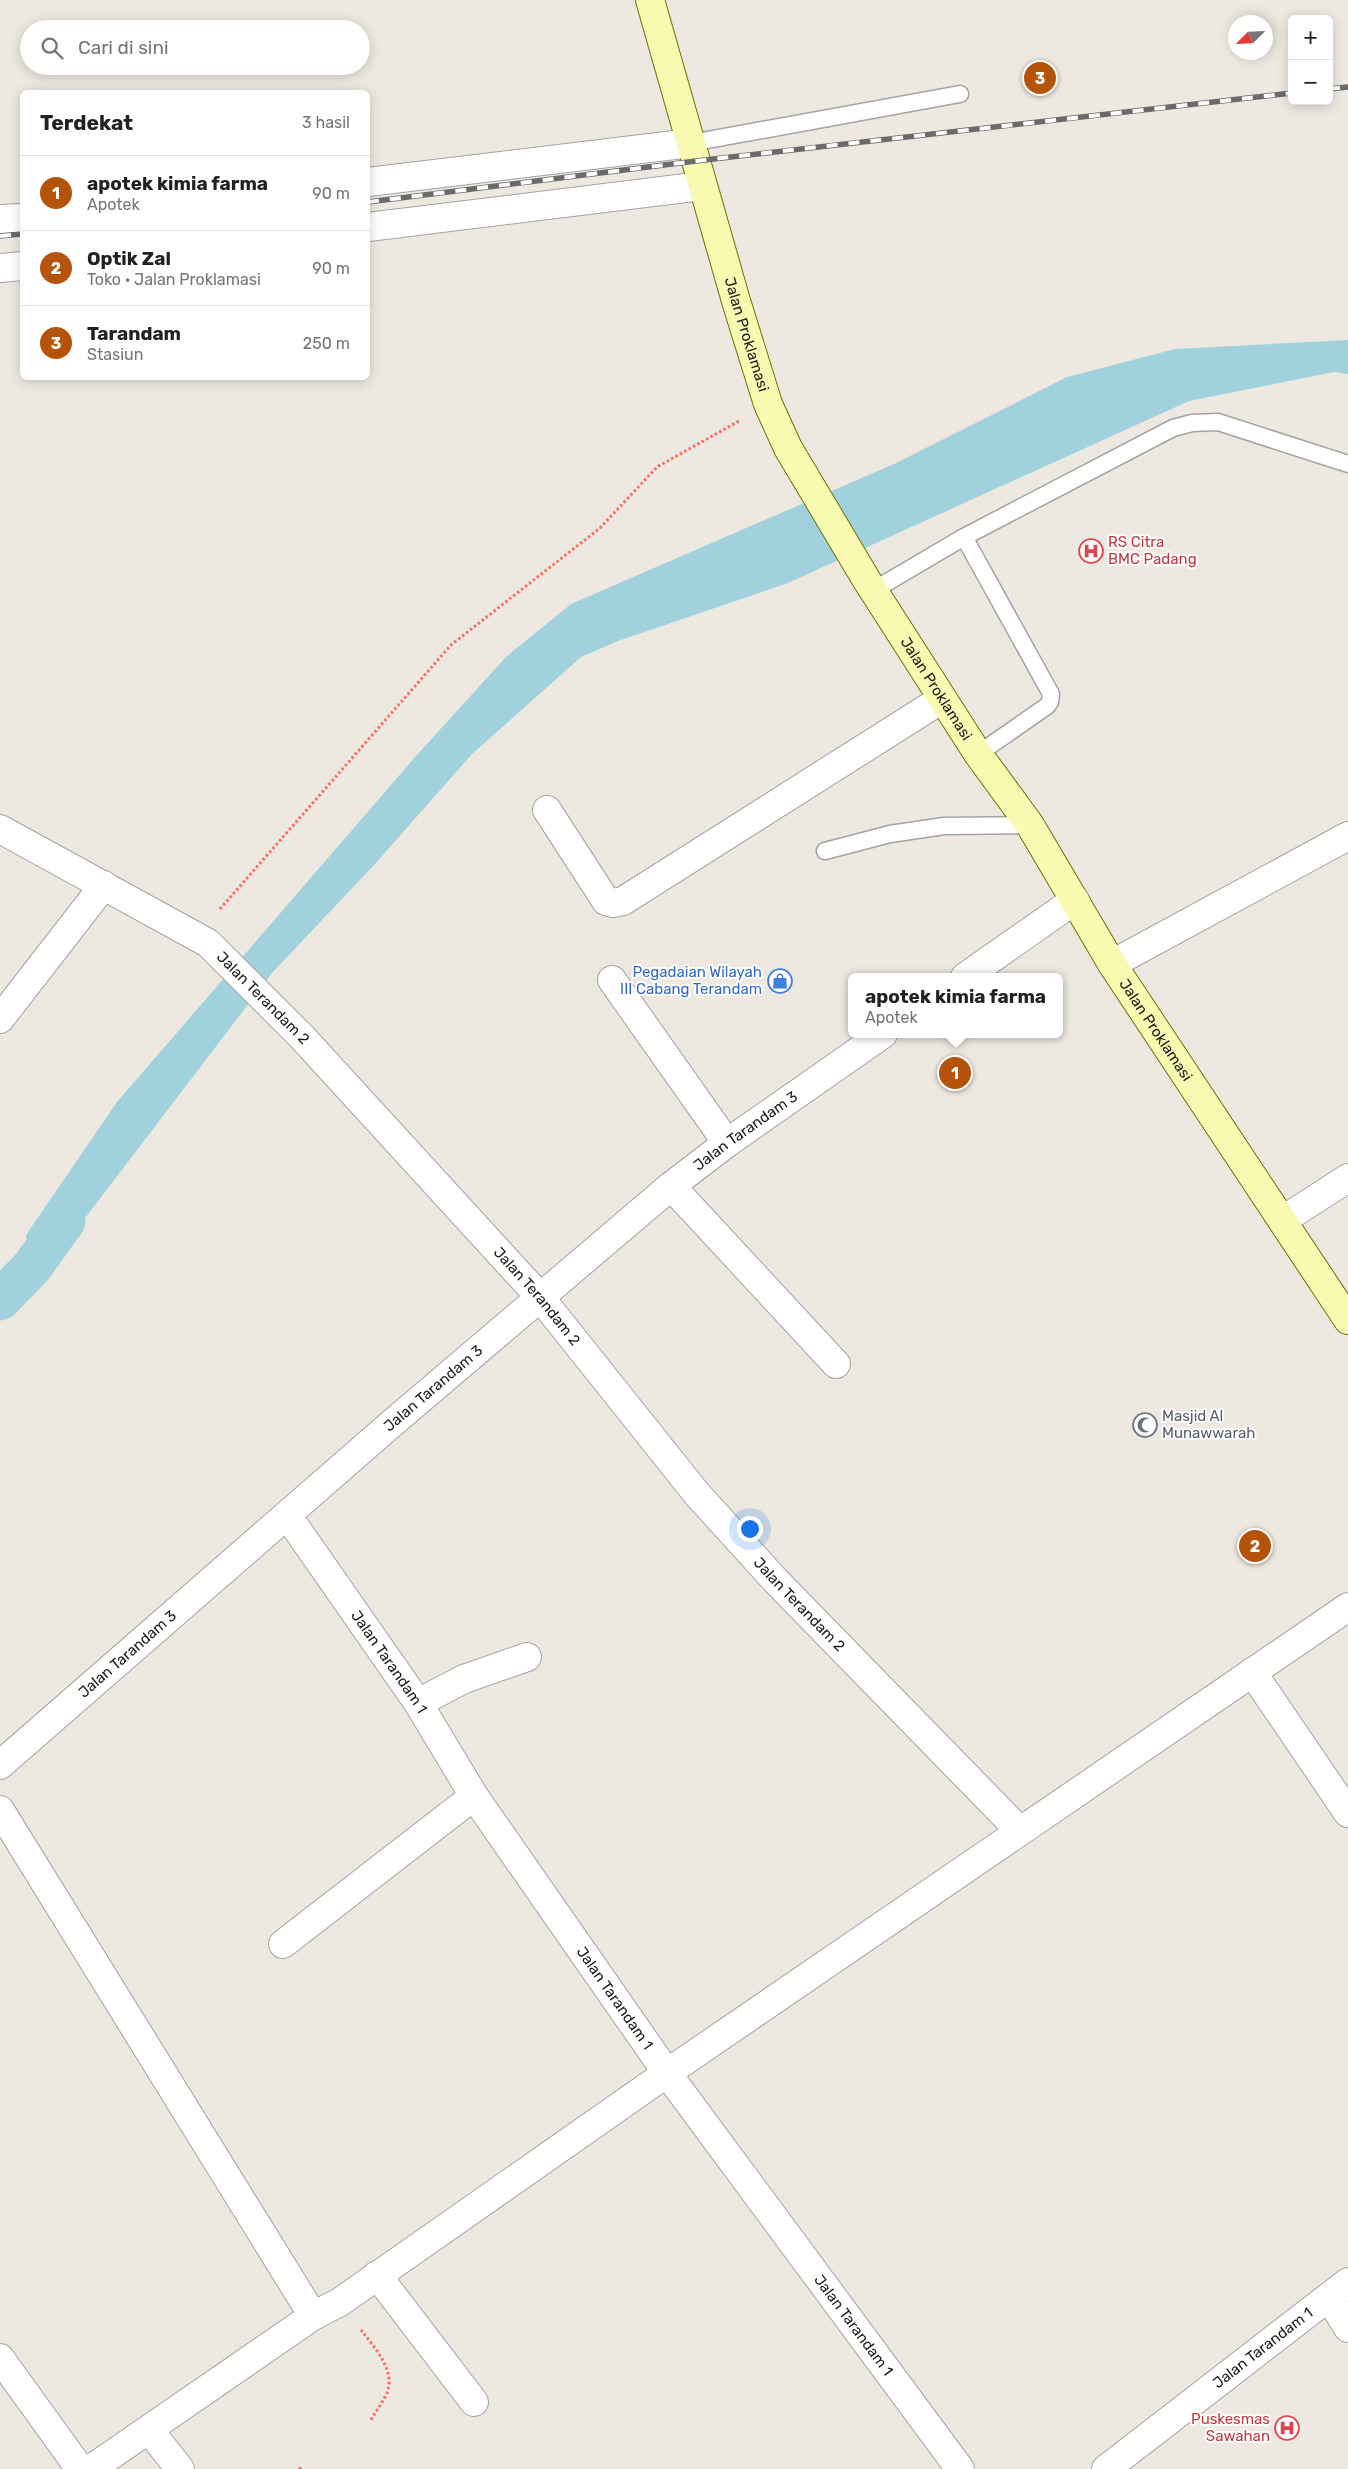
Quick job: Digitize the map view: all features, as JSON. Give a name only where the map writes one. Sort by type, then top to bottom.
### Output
[{"type":"main road","name":"Jalan Proklamasi","points":[[650,0],[702,186],[768,404],[788,448],[870,585],[942,699],[978,754],[1030,825],[1112,964],[1348,1320]]},
{"type":"street","points":[[370,182],[691,143]]},
{"type":"street","points":[[370,227],[702,186]]},
{"type":"street","points":[[0,219],[20,218]]},
{"type":"street","points":[[0,268],[20,266]]},
{"type":"street","points":[[547,810],[606,900],[613,903],[622,901],[942,699]]},
{"type":"street","name":"Jalan Terandam 2","points":[[0,829],[203,939],[263,998],[539,1296],[696,1494],[854,1664],[1019,1830]]},
{"type":"street","points":[[1112,964],[1348,836]]},
{"type":"street","points":[[0,1019],[104,885]]},
{"type":"street","points":[[971,973],[1075,900]]},
{"type":"street","points":[[612,980],[727,1143]]},
{"type":"street","name":"Jalan Tarandam 3","points":[[0,1765],[539,1296],[671,1186],[727,1143],[877,1038]]},
{"type":"street","points":[[1283,1220],[1348,1178]]},
{"type":"street","points":[[671,1186],[836,1364]]},
{"type":"street","name":"Jalan Tarandam 1","points":[[287,1515],[418,1703],[474,1796],[667,2073],[960,2469]]},
{"type":"street","points":[[91,2469],[313,2316],[340,2302],[1019,1830],[1348,1607]]},
{"type":"street","points":[[418,1703],[464,1679],[527,1657]]},
{"type":"street","points":[[1252,1672],[1348,1813]]},
{"type":"street","points":[[283,1944],[474,1796]]},
{"type":"street","points":[[0,1810],[313,2316]]},
{"type":"street","points":[[377,2275],[474,2402]]},
{"type":"street","points":[[1338,2290],[1348,2328]]},
{"type":"street","name":"Jalan Tarandam 1","points":[[1106,2469],[1338,2290]]},
{"type":"street","points":[[0,2358],[80,2469]]},
{"type":"street","points":[[148,2430],[180,2469]]},
{"type":"lane","points":[[691,143],[960,94]]},
{"type":"lane","points":[[870,585],[1173,428],[1192,423],[1218,422],[1348,464]]},
{"type":"lane","points":[[964,537],[1051,694],[1050,702],[1047,706],[978,754]]},
{"type":"lane","points":[[825,851],[890,834],[944,826],[1030,825]]},
{"type":"path","points":[[203,939],[451,645],[600,528],[657,467],[712,437]]},
{"type":"path","points":[[340,2302],[381,2357],[389,2378],[388,2392],[371,2420]]},
{"type":"path","points":[[299,2469],[303,2466]]},
{"type":"water","points":[[1348,340],[1348,374],[1334,372],[1189,401],[788,583],[618,641],[581,657],[472,754],[374,865],[272,973],[63,1247],[32,1267],[26,1235],[117,1102],[416,756],[506,657],[571,604],[894,464],[1067,377],[1175,349]]},
{"type":"waterway","points":[[0,1300],[32,1267],[65,1221]]},
{"type":"railway","points":[[1333,89],[1348,87]]},
{"type":"railway","points":[[370,202],[696,161],[1288,93]]},
{"type":"railway","points":[[0,236],[20,234]]},
{"type":"place","name":"Tarandam","points":[[1040,78]]},
{"type":"place","name":"RS Citra BMC Padang","points":[[1091,551]]},
{"type":"place","name":"Pegadaian Wilayah III Cabang Terandam","points":[[780,981]]},
{"type":"place","name":"apotek kimia farma","points":[[955,1073]]},
{"type":"place","name":"Masjid Al Munawwarah","points":[[1145,1425]]},
{"type":"place","name":"Optik Zal","points":[[1255,1546]]},
{"type":"place","name":"Puskesmas Sawahan","points":[[1287,2428]]}]
